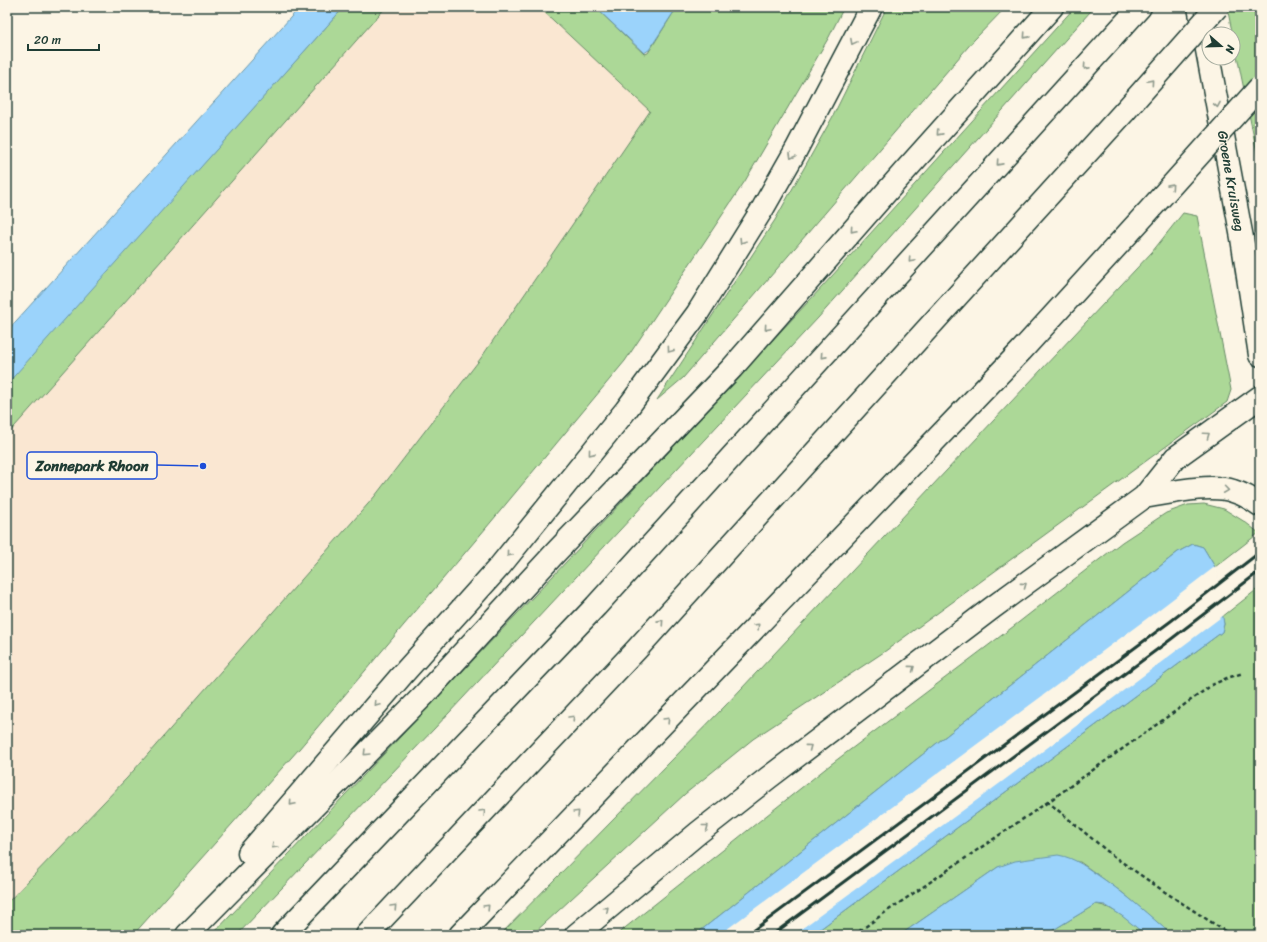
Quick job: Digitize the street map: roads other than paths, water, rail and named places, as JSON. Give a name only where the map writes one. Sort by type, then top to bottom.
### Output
[{"type":"main road","points":[[178,935],[402,674],[500,566],[626,410],[696,314],[762,208],[796,150],[871,7]]},
{"type":"main road","points":[[187,935],[422,696],[556,552],[732,368],[903,173],[1052,7]]},
{"type":"main road","points":[[282,935],[596,606],[1140,7]]},
{"type":"main road","name":"Groene Kruisweg","points":[[1198,7],[1242,238],[1260,356]]},
{"type":"main road","points":[[367,935],[636,650],[1125,111],[1217,7]]},
{"type":"main road","points":[[460,935],[1021,351],[1260,87]]},
{"type":"main road","points":[[1242,238],[1260,280]]},
{"type":"main road","points":[[576,935],[698,833],[768,778],[986,612],[1144,497],[1175,458],[1260,397]]},
{"type":"main road","points":[[1144,497],[1198,489],[1219,489],[1232,490],[1246,496],[1260,505]]},
{"type":"water","points":[[300,7],[344,7],[7,384],[7,331]]},
{"type":"water","points":[[595,7],[677,7],[649,50],[644,53]]},
{"type":"water","points":[[1193,544],[1203,547],[1215,567],[1224,624],[1222,632],[812,935],[695,935],[1178,552]]},
{"type":"water","points":[[1058,855],[1076,861],[1102,878],[1129,898],[1172,935],[1146,935],[1105,905],[1096,904],[1045,935],[900,935],[998,867],[1015,861]]},
{"type":"railway","points":[[747,935],[1171,621],[1260,552]]},
{"type":"railway","points":[[772,935],[1170,640],[1260,571]]},
{"type":"place","name":"Zonnepark Rhoon","points":[[203,466]]}]
